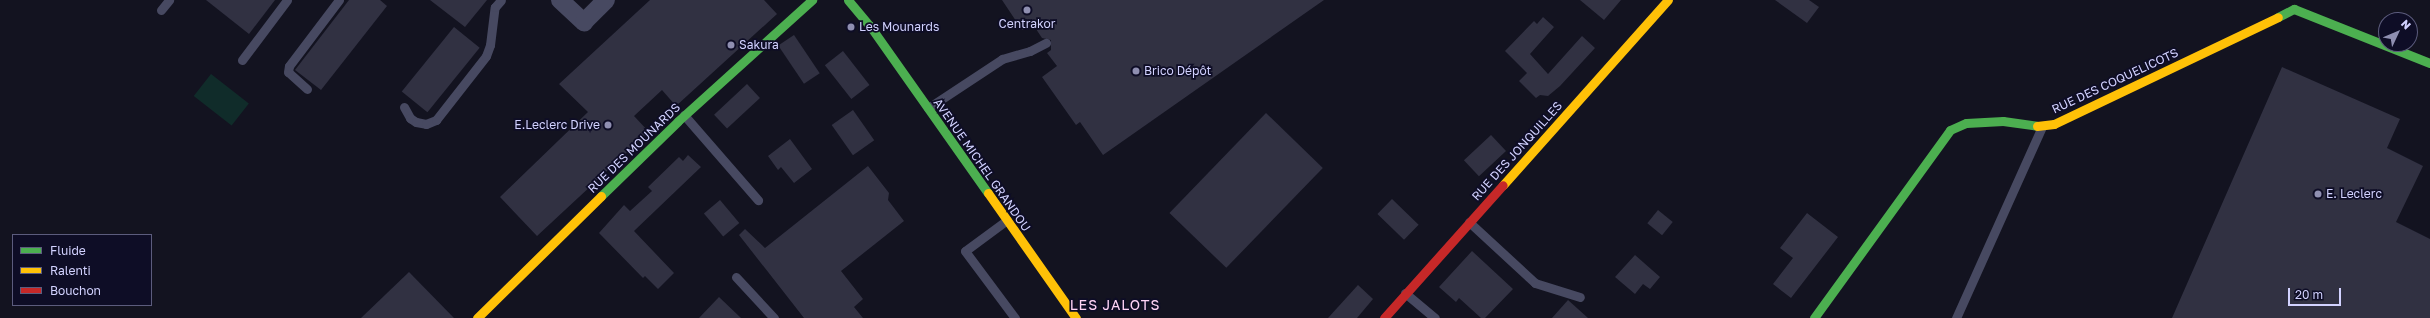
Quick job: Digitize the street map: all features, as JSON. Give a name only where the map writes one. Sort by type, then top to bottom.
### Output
[{"type":"street","points":[[560,0],[584,22],[606,0]]},
{"type":"street","name":"RUE DES MOUNARDS","points":[[477,318],[684,116],[812,0]]},
{"type":"street","name":"AVENUE MICHEL GRANDOU","points":[[848,0],[870,26],[1076,318]]},
{"type":"street","name":"AVENUE MICHEL GRANDOU","points":[[857,0],[870,26]]},
{"type":"street","name":"RUE DES JONQUILLES","points":[[1384,318],[1468,222],[1668,0]]},
{"type":"street","name":"RUE DES COQUELICOTS","points":[[1814,318],[1950,130],[1966,123],[2003,121],[2042,127],[2054,124],[2294,10],[2430,63]]},
{"type":"lane","points":[[162,10],[169,0]]},
{"type":"lane","points":[[242,60],[287,0]]},
{"type":"lane","points":[[307,89],[288,72],[289,66],[339,0]]},
{"type":"lane","points":[[404,107],[410,118],[416,122],[426,124],[436,120],[486,56],[490,45],[495,7],[501,0]]},
{"type":"lane","points":[[928,109],[1002,59],[1030,51],[1046,43]]},
{"type":"lane","points":[[684,116],[758,200]]},
{"type":"lane","points":[[1956,318],[2042,127]]},
{"type":"lane","points":[[1007,220],[965,251],[1015,318]]},
{"type":"lane","points":[[1468,222],[1535,283],[1580,297]]},
{"type":"lane","points":[[736,277],[774,318]]},
{"type":"lane","points":[[1405,293],[1435,318]]},
{"type":"green space","points":[[211,74],[249,104],[232,126],[194,96]]},
{"type":"building","points":[[206,0],[275,0],[249,34]]},
{"type":"building","points":[[349,0],[380,0],[387,6],[321,90],[295,70]]},
{"type":"building","points":[[430,0],[487,0],[465,27]]},
{"type":"building","name":"E.Leclerc Drive","points":[[650,0],[764,0],[777,14],[676,106],[662,90],[634,116],[649,132],[537,236],[500,197],[588,112],[559,84]]},
{"type":"building","name":"Brico Dépôt","points":[[1002,0],[1324,0],[1103,155],[1080,122],[1076,125],[1042,77],[1057,66],[1047,53],[1051,50],[1051,40],[1042,38],[1032,23],[1022,30]]},
{"type":"building","points":[[1580,0],[1621,0],[1604,20]]},
{"type":"building","points":[[1775,0],[1809,0],[1819,7],[1807,23]]},
{"type":"building","points":[[1543,17],[1554,27],[1530,54],[1548,74],[1582,36],[1595,48],[1560,86],[1548,96],[1540,95],[1536,98],[1519,81],[1527,73],[1505,51],[1534,21],[1537,24]]},
{"type":"building","points":[[454,27],[480,48],[427,112],[402,92]]},
{"type":"building","points":[[794,35],[820,73],[804,84],[778,46]]},
{"type":"building","points":[[843,51],[869,85],[851,99],[825,65]]},
{"type":"building","name":"E. Leclerc","points":[[2282,67],[2400,119],[2387,148],[2423,166],[2396,222],[2430,239],[2430,318],[2172,318]]},
{"type":"building","points":[[747,84],[760,98],[727,129],[714,115]]},
{"type":"building","points":[[853,110],[874,140],[853,155],[832,125]]},
{"type":"building","points":[[1266,113],[1323,168],[1226,268],[1169,213]]},
{"type":"building","points":[[1491,135],[1506,151],[1479,176],[1464,160]]},
{"type":"building","points":[[790,139],[812,169],[794,183],[781,167],[778,170],[768,156]]},
{"type":"building","points":[[688,155],[701,167],[634,231],[674,273],[658,289],[645,276],[643,278],[599,233],[624,205],[630,211],[652,191],[648,187],[679,157],[683,161]]},
{"type":"building","points":[[868,166],[889,193],[888,200],[904,221],[841,271],[863,299],[854,307],[863,318],[804,318],[739,235],[745,229],[765,248]]},
{"type":"building","points":[[1392,199],[1419,225],[1404,240],[1377,214]]},
{"type":"building","points":[[720,200],[739,223],[723,236],[704,213]]},
{"type":"building","points":[[1658,210],[1673,222],[1662,235],[1647,223]]},
{"type":"building","points":[[1807,213],[1838,237],[1791,298],[1773,284],[1793,258],[1780,248]]},
{"type":"building","points":[[1472,251],[1513,289],[1485,318],[1481,318],[1459,298],[1456,302],[1439,287]]},
{"type":"building","points":[[1635,255],[1660,277],[1650,289],[1643,284],[1635,294],[1615,277]]},
{"type":"building","points":[[409,272],[454,318],[361,318]]},
{"type":"building","points":[[1358,285],[1373,299],[1357,318],[1328,318]]},
{"type":"building","points":[[719,297],[741,318],[699,318]]},
{"type":"building","points":[[1568,300],[1588,318],[1552,318]]},
{"type":"traffic: fast","points":[[601,196],[678,121],[812,0]]},
{"type":"traffic: fast","points":[[848,0],[870,26],[988,193]]},
{"type":"traffic: fast","points":[[2278,17],[2294,9],[2430,63]]},
{"type":"traffic: fast","points":[[1814,318],[1950,130],[1966,123],[2003,121],[2037,126]]},
{"type":"traffic: slow","points":[[1503,185],[1668,0]]},
{"type":"traffic: slow","points":[[2037,126],[2054,124],[2278,17]]},
{"type":"traffic: slow","points":[[988,193],[1076,318]]},
{"type":"traffic: slow","points":[[477,318],[601,196]]},
{"type":"traffic: jam","points":[[1384,318],[1503,185]]},
{"type":"place","name":"Centrakor","points":[[1027,10]]},
{"type":"place","name":"Les Mounards","points":[[851,27]]},
{"type":"place","name":"Sakura","points":[[731,45]]},
{"type":"place","name":"Brico Dépôt","points":[[1136,71]]},
{"type":"place","name":"E.Leclerc Drive","points":[[608,125]]},
{"type":"place","name":"E. Leclerc","points":[[2318,194]]},
{"type":"district","name":"LES JALOTS","points":[[1115,305]]}]
